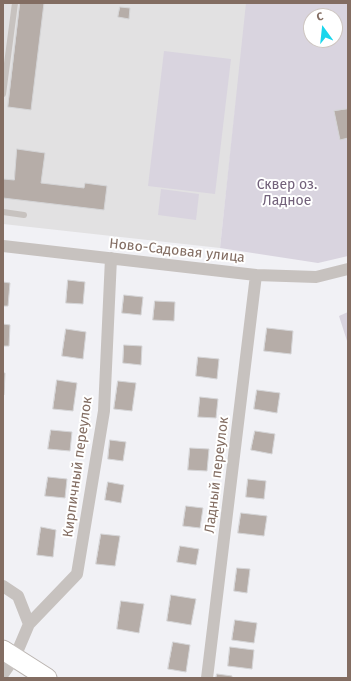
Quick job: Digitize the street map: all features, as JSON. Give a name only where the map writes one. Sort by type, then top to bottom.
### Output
[{"type":"main road","points":[[9,654],[47,678]]},
{"type":"street","name":"Ново-Садовая улица","points":[[3,246],[256,275],[316,277],[348,269]]},
{"type":"street","name":"Кирпичный переулок","points":[[3,674],[9,654],[29,624],[77,574],[104,411],[111,258]]},
{"type":"street","name":"Ладный переулок","points":[[207,678],[256,275]]},
{"type":"street","points":[[3,586],[18,596],[29,624]]},
{"type":"lane","points":[[3,94],[15,3]]},
{"type":"lane","points":[[3,212],[24,215]]},
{"type":"shaded area","points":[[3,3],[247,3],[220,248],[3,224]]},
{"type":"green space","name":"Сквер оз. Ладное","points":[[246,3],[348,3],[348,256],[318,263],[220,248]]},
{"type":"green space","points":[[164,51],[231,59],[215,194],[148,186]]},
{"type":"green space","points":[[161,189],[199,194],[196,220],[158,215]]},
{"type":"green space","points":[[348,312],[348,344],[339,316]]},
{"type":"building","points":[[20,3],[44,3],[31,110],[8,107]]},
{"type":"building","points":[[120,7],[130,8],[129,19],[118,17]]},
{"type":"building","points":[[348,109],[348,138],[340,140],[334,111]]},
{"type":"building","points":[[17,149],[45,153],[41,183],[84,188],[85,183],[107,186],[104,210],[3,198],[3,179],[14,180]]},
{"type":"building","points":[[68,280],[85,282],[83,304],[66,303]]},
{"type":"building","points":[[3,282],[10,283],[8,306],[3,306]]},
{"type":"building","points":[[124,295],[143,297],[141,315],[122,313]]},
{"type":"building","points":[[155,301],[175,302],[174,321],[153,320]]},
{"type":"building","points":[[3,324],[10,325],[9,346],[3,346]]},
{"type":"building","points":[[267,328],[293,331],[291,354],[264,351]]},
{"type":"building","points":[[66,329],[86,332],[83,359],[62,356]]},
{"type":"building","points":[[124,345],[142,346],[141,365],[123,363]]},
{"type":"building","points":[[198,357],[219,359],[217,379],[196,376]]},
{"type":"building","points":[[3,373],[5,373],[4,395],[3,395]]},
{"type":"building","points":[[57,380],[77,383],[73,411],[53,409]]},
{"type":"building","points":[[118,381],[136,383],[132,411],[114,409]]},
{"type":"building","points":[[257,390],[280,393],[277,413],[254,409]]},
{"type":"building","points":[[200,397],[218,399],[216,418],[198,417]]},
{"type":"building","points":[[51,430],[72,432],[70,451],[48,449]]},
{"type":"building","points":[[255,431],[275,434],[272,454],[251,450]]},
{"type":"building","points":[[110,440],[126,442],[123,461],[108,459]]},
{"type":"building","points":[[190,448],[209,449],[207,471],[188,470]]},
{"type":"building","points":[[48,477],[67,479],[65,498],[45,496]]},
{"type":"building","points":[[248,479],[266,481],[264,499],[246,497]]},
{"type":"building","points":[[108,482],[124,485],[121,503],[105,500]]},
{"type":"building","points":[[186,506],[203,508],[200,528],[183,526]]},
{"type":"building","points":[[241,513],[267,516],[264,536],[238,533]]},
{"type":"building","points":[[41,527],[56,530],[53,557],[37,555]]},
{"type":"building","points":[[101,534],[120,536],[115,566],[96,564]]},
{"type":"building","points":[[180,546],[199,549],[196,565],[177,562]]},
{"type":"building","points":[[237,568],[250,569],[247,593],[234,591]]},
{"type":"building","points":[[171,595],[196,599],[191,625],[167,621]]},
{"type":"building","points":[[121,601],[144,604],[139,633],[117,629]]},
{"type":"building","points":[[235,620],[257,623],[254,643],[232,640]]},
{"type":"building","points":[[173,642],[190,645],[186,672],[168,669]]},
{"type":"building","points":[[230,647],[254,650],[252,669],[228,666]]},
{"type":"building","points":[[217,674],[232,676],[232,678],[216,678]]}]
